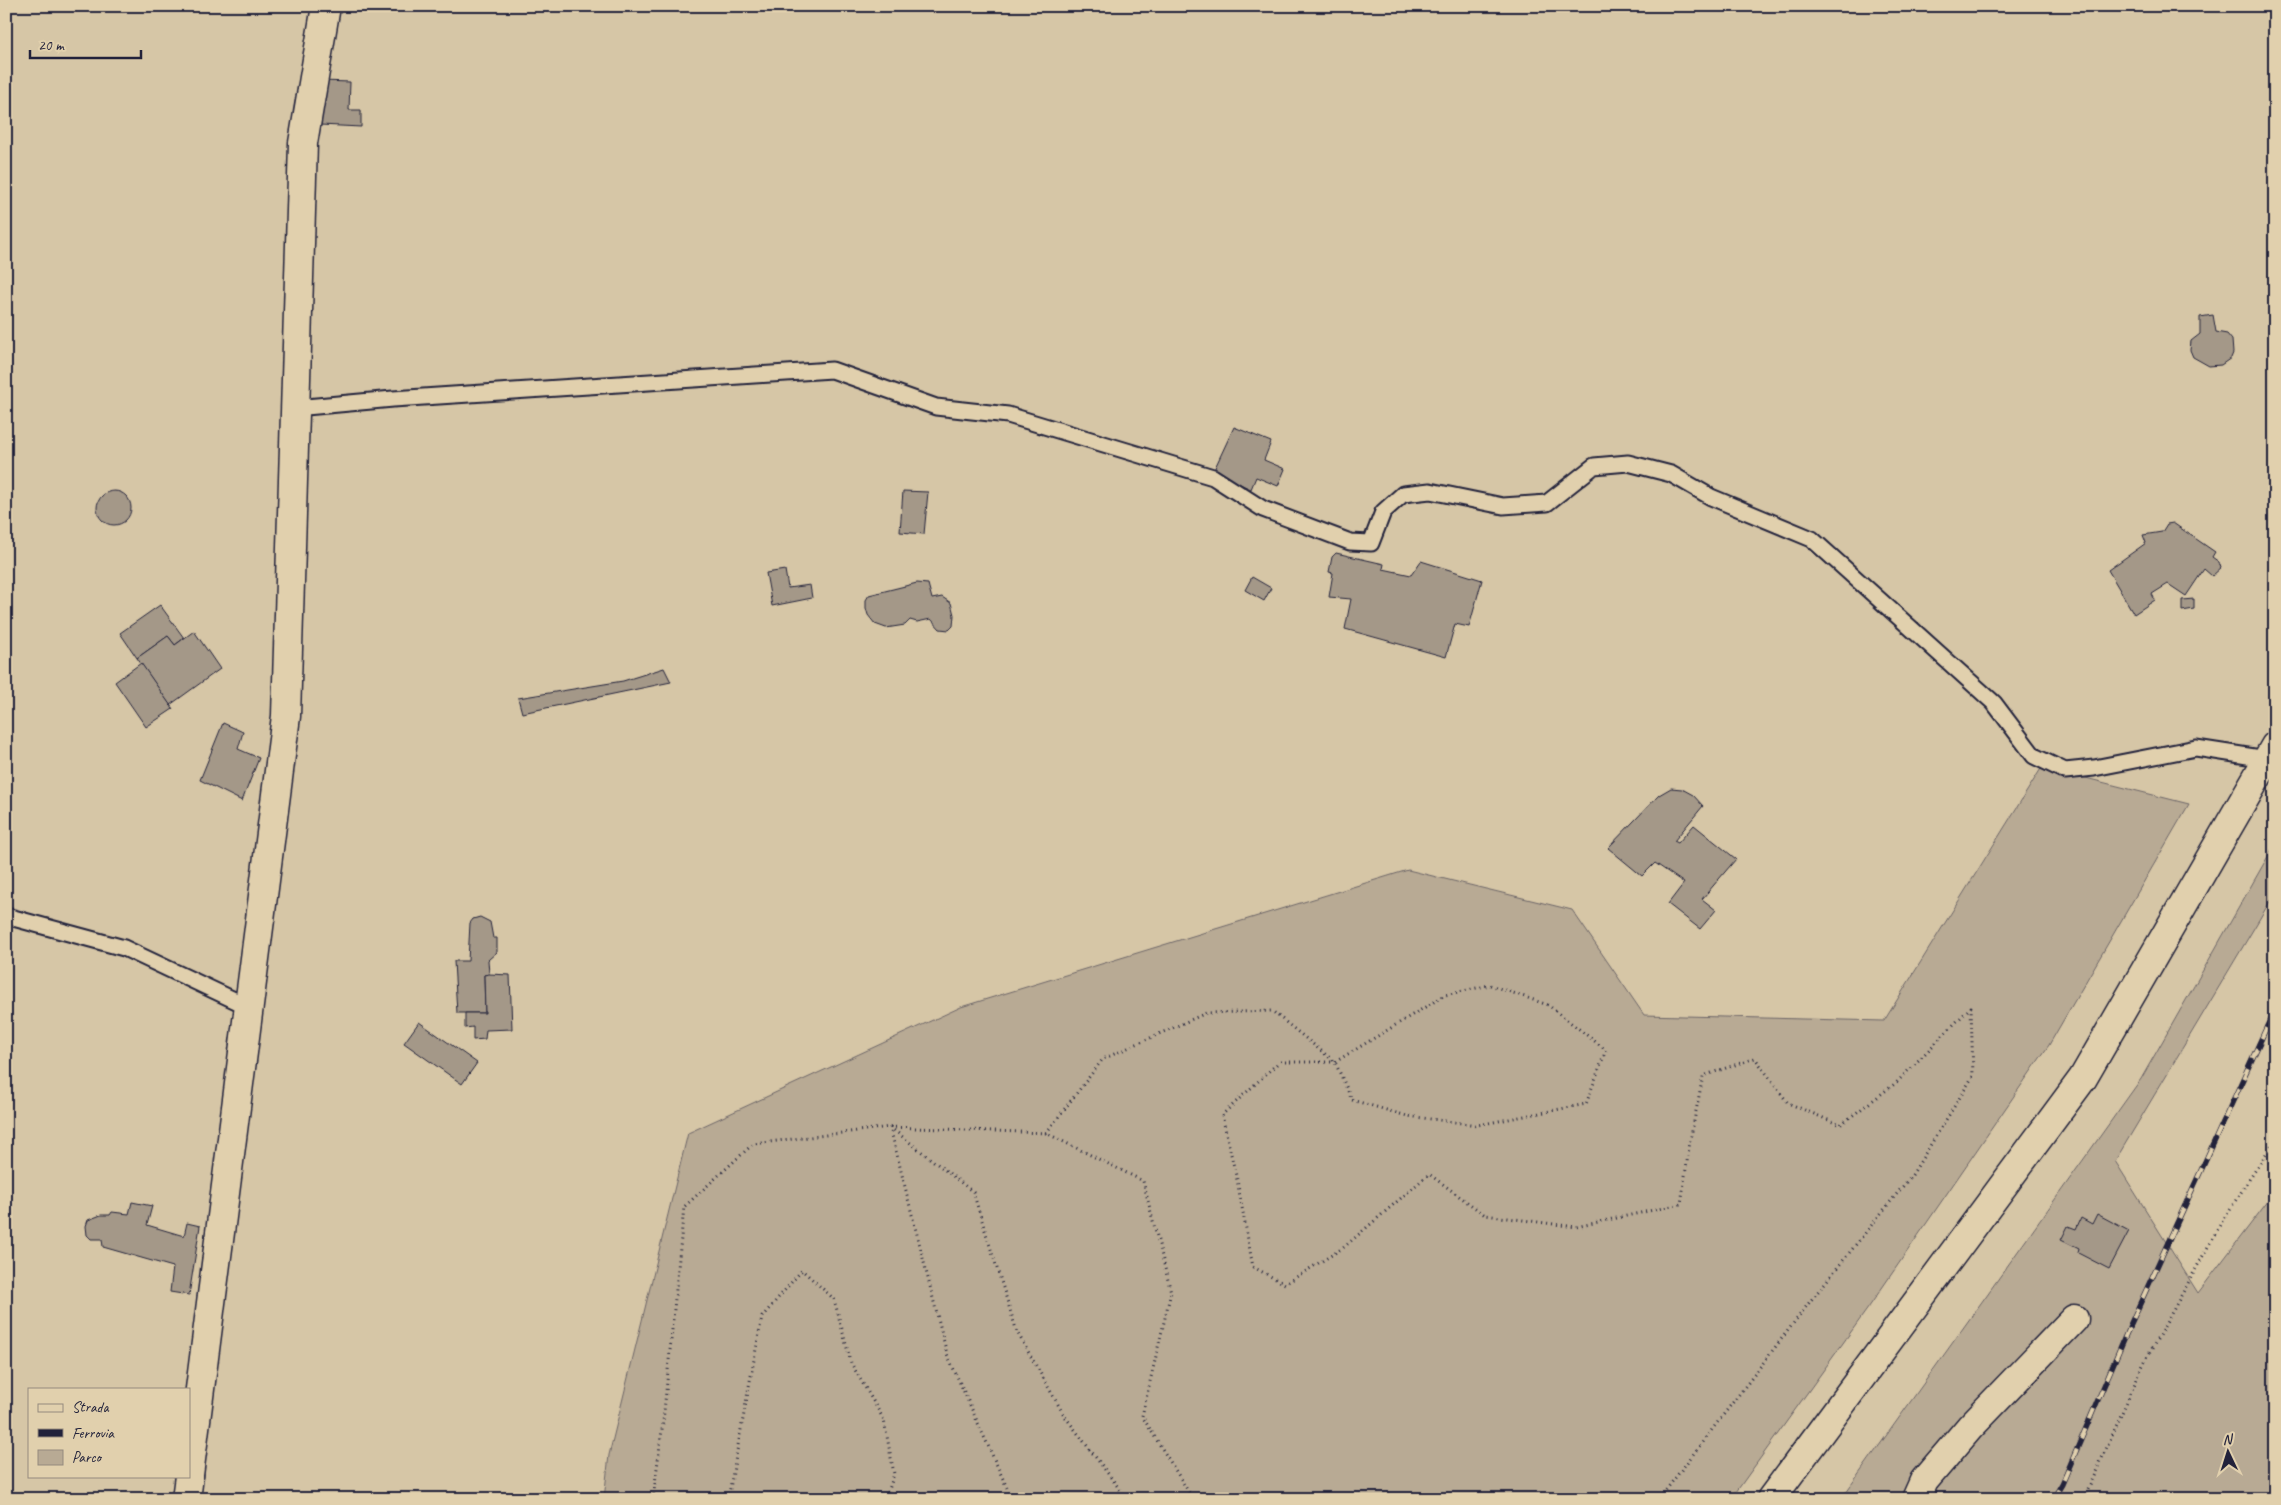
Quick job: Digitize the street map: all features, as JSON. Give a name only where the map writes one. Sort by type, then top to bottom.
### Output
[{"type":"street","points":[[190,1468],[286,716],[303,143],[326,6]]},
{"type":"street","points":[[1771,1499],[2083,1078],[2271,752]]},
{"type":"street","points":[[1916,1499],[1924,1481],[1970,1426],[2074,1319]]},
{"type":"street","points":[[186,1499],[189,1478]]},
{"type":"lane","points":[[295,408],[393,399],[832,370],[936,407],[1008,416],[1213,477],[1263,509],[1350,542],[1371,543],[1383,512],[1403,494],[1430,491],[1503,506],[1547,502],[1594,466],[1628,463],[1671,474],[1711,497],[1812,539],[1994,704],[2034,756],[2065,770],[2094,768],[2196,748],[2271,752]]},
{"type":"lane","points":[[6,916],[124,948],[249,1007]]},
{"type":"path","points":[[1046,1133],[1103,1059],[1206,1013],[1272,1011],[1335,1062],[1352,1100],[1407,1116],[1478,1125],[1586,1104],[1606,1050],[1548,1005],[1490,984],[1445,995],[1335,1062],[1279,1062],[1222,1115],[1237,1180],[1253,1267],[1285,1284],[1343,1248],[1429,1174],[1485,1215],[1576,1227],[1682,1204],[1690,1141],[1703,1076],[1755,1058],[1788,1103],[1840,1125],[1896,1084],[1971,1007],[1973,1076],[1912,1176],[1812,1298],[1659,1499]]},
{"type":"path","points":[[890,1127],[947,1354],[1012,1499]]},
{"type":"path","points":[[890,1127],[973,1192],[1018,1332],[1064,1415],[1127,1499]]},
{"type":"path","points":[[653,1499],[663,1422],[684,1207],[753,1144],[890,1127],[1046,1133],[1143,1181],[1171,1292],[1142,1416],[1193,1499]]},
{"type":"path","points":[[2084,1499],[2143,1365],[2221,1223],[2275,1140]]},
{"type":"path","points":[[728,1499],[762,1317],[802,1270],[834,1299],[851,1363],[884,1420],[894,1474],[886,1499]]},
{"type":"green space","points":[[2042,767],[2189,804],[2049,1045],[1871,1304],[1731,1499],[604,1499],[609,1455],[688,1133],[961,1007],[1408,870],[1572,910],[1644,1015],[1884,1021]]},
{"type":"green space","points":[[2275,844],[2275,893],[2115,1161],[2198,1293],[2275,1192],[2275,1499],[1841,1499],[2141,1079]]},
{"type":"building","points":[[322,81],[350,82],[349,110],[361,110],[361,127],[320,125]]},
{"type":"building","points":[[2213,315],[2216,332],[2227,334],[2232,340],[2233,353],[2231,358],[2221,365],[2209,366],[2193,357],[2190,350],[2191,341],[2200,334],[2200,317]]},
{"type":"building","points":[[1234,427],[1271,442],[1264,460],[1285,469],[1278,486],[1256,477],[1251,489],[1213,472]]},
{"type":"building","points":[[114,491],[126,496],[131,508],[126,520],[114,525],[102,520],[97,508],[102,496]]},
{"type":"building","points":[[903,491],[928,492],[924,534],[900,532]]},
{"type":"building","points":[[2173,523],[2215,552],[2212,557],[2219,562],[2221,568],[2212,576],[2204,569],[2186,596],[2168,584],[2152,594],[2155,600],[2134,614],[2108,570],[2146,543],[2143,535],[2162,532],[2167,524]]},
{"type":"building","points":[[1336,553],[1384,564],[1383,569],[1411,575],[1421,561],[1482,580],[1469,627],[1455,624],[1446,657],[1345,629],[1351,599],[1329,597],[1333,573],[1329,572],[1332,557]]},
{"type":"building","points":[[785,570],[788,588],[810,585],[812,598],[772,606],[766,573]]},
{"type":"building","points":[[1252,577],[1271,588],[1264,601],[1245,590]]},
{"type":"building","points":[[917,583],[928,584],[932,599],[942,597],[951,603],[954,615],[953,626],[949,630],[940,629],[931,619],[917,622],[910,620],[905,625],[886,628],[875,624],[868,615],[866,608],[866,600],[869,595]]},
{"type":"building","points":[[2194,599],[2194,609],[2182,611],[2182,600]]},
{"type":"building","points":[[160,605],[184,638],[175,645],[168,636],[137,658],[120,633]]},
{"type":"building","points":[[194,631],[220,669],[170,705],[137,658],[168,636],[175,645]]},
{"type":"building","points":[[141,663],[173,709],[146,727],[115,682]]},
{"type":"building","points":[[664,668],[671,682],[522,713],[518,698],[623,681]]},
{"type":"building","points":[[223,723],[243,732],[238,749],[259,758],[242,801],[200,780]]},
{"type":"building","points":[[1671,788],[1682,789],[1693,795],[1703,806],[1674,841],[1678,843],[1694,825],[1736,859],[1702,899],[1716,910],[1700,929],[1668,904],[1684,883],[1655,863],[1642,876],[1608,848],[1659,795]]},
{"type":"building","points":[[480,917],[490,922],[493,938],[497,938],[497,952],[488,960],[489,974],[484,975],[485,1013],[457,1013],[454,961],[468,961],[470,923],[473,919]]},
{"type":"building","points":[[484,975],[510,975],[512,1029],[486,1030],[485,1039],[473,1040],[473,1027],[465,1028],[465,1013],[485,1013]]},
{"type":"building","points":[[419,1022],[477,1063],[462,1084],[404,1043]]},
{"type":"building","points":[[132,1202],[152,1206],[147,1225],[184,1236],[187,1223],[200,1226],[189,1295],[170,1292],[173,1267],[103,1247],[102,1239],[91,1239],[87,1235],[86,1226],[88,1220],[101,1215],[110,1215],[112,1212],[129,1214]]},
{"type":"building","points":[[2097,1214],[2129,1231],[2109,1269],[2078,1253],[2079,1249],[2061,1240],[2068,1226],[2076,1229],[2081,1218],[2092,1224]]},
{"type":"railway","points":[[2053,1499],[2062,1484],[2127,1332],[2275,1009]]}]
